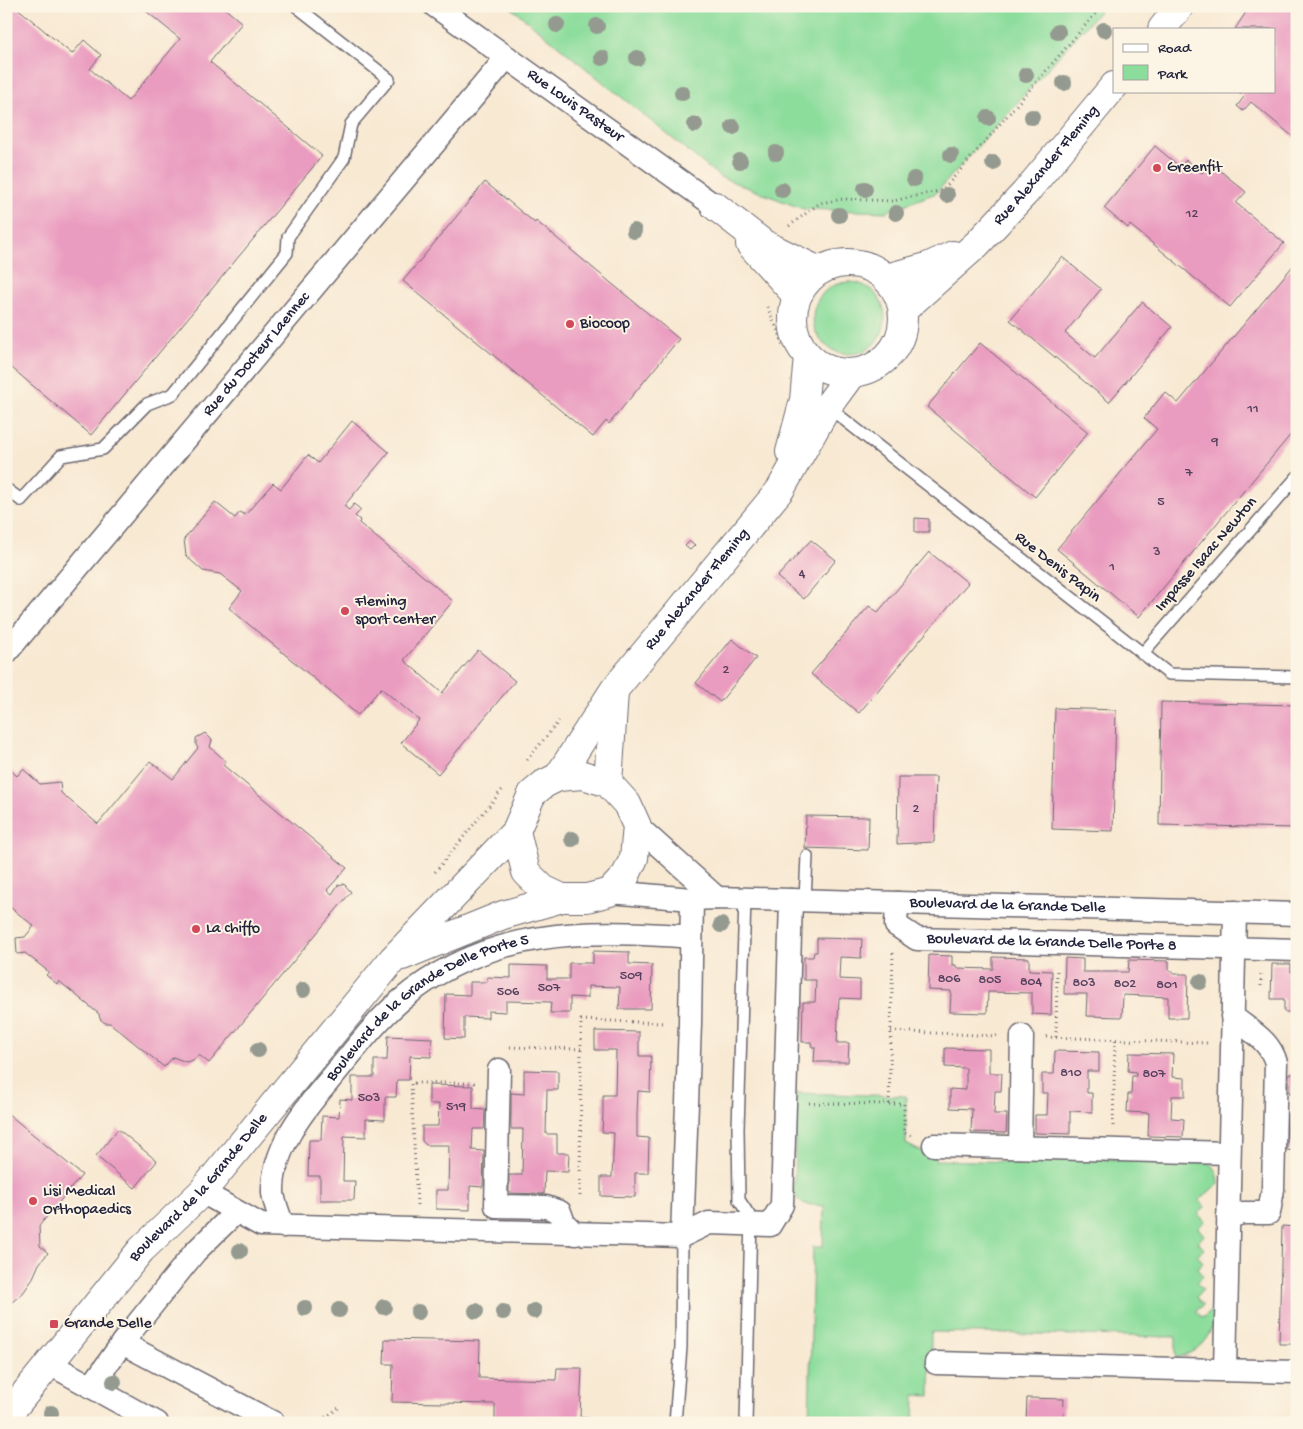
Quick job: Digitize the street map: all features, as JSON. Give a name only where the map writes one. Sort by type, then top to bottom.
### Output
[{"type":"street","name":"Rue Louis Pasteur","points":[[436,6],[715,206]]},
{"type":"street","points":[[1163,28],[1180,6]]},
{"type":"street","name":"Rue du Docteur Laennec","points":[[6,653],[507,57]]},
{"type":"street","name":"Rue Alexander Fleming","points":[[903,310],[977,244],[1025,193],[1113,87]]},
{"type":"street","points":[[715,206],[764,244],[819,271]]},
{"type":"street","points":[[715,206],[797,296]]},
{"type":"street","name":"Rue Alexander Fleming","points":[[886,278],[927,267],[977,244]]},
{"type":"street","points":[[854,263],[871,268],[886,278],[897,292],[903,310],[902,328],[896,345],[885,359],[870,368],[852,373],[836,372],[821,366],[808,356],[799,343],[794,328],[793,312],[797,296],[806,282],[819,271],[836,264],[854,263]]},
{"type":"street","name":"Rue Alexander Fleming","points":[[780,490],[804,400],[808,356]]},
{"type":"street","name":"Rue Alexander Fleming","points":[[558,777],[614,690],[780,490],[827,407],[852,373]]},
{"type":"street","points":[[608,783],[614,690]]},
{"type":"street","points":[[638,826],[634,858],[626,875],[610,892],[587,898],[562,898],[543,889],[526,872],[516,831],[532,794],[544,784],[558,777],[583,775],[608,783],[627,804],[638,826],[716,898]]},
{"type":"street","name":"Boulevard de la Grande Delle","points":[[6,1418],[141,1250],[202,1192],[393,959],[516,831]]},
{"type":"street","name":"Boulevard de la Grande Delle","points":[[610,892],[692,900],[745,898],[1297,914]]},
{"type":"street","name":"Boulevard de la Grande Delle","points":[[393,959],[503,915],[562,898]]},
{"type":"street","points":[[682,1236],[692,900]]},
{"type":"street","points":[[202,1192],[261,1225],[682,1236],[709,1223],[770,1225],[782,1205],[785,1103],[798,900]]},
{"type":"street","points":[[896,925],[897,903]]},
{"type":"street","points":[[1225,1370],[1235,912]]},
{"type":"street","name":"Boulevard de la Grande Delle Porte 8","points":[[896,925],[917,939],[1297,950]]},
{"type":"street","name":"Boulevard de la Grande Delle Porte 5","points":[[284,1226],[273,1194],[277,1166],[292,1128],[311,1101],[370,1032],[400,1001],[432,977],[465,959],[536,938],[615,932],[691,937]]},
{"type":"street","points":[[1228,1217],[1243,1213],[1269,1213],[1273,1189],[1276,1063],[1273,1050],[1258,1034],[1232,1016]]},
{"type":"street","points":[[1020,1147],[1022,1036]]},
{"type":"street","points":[[498,1077],[496,1206],[546,1207],[560,1212],[564,1223],[575,1234]]},
{"type":"street","points":[[934,1145],[1230,1152]]},
{"type":"street","points":[[91,1387],[122,1343],[195,1252],[236,1212]]},
{"type":"street","points":[[122,1343],[262,1420]]},
{"type":"street","points":[[50,1364],[157,1423]]},
{"type":"street","points":[[936,1364],[1297,1372]]},
{"type":"lane","points":[[6,488],[21,500],[61,456],[103,449],[147,404],[173,394],[287,253],[288,237],[344,158],[351,124],[389,79],[296,6]]},
{"type":"lane","name":"Rue Denis Papin","points":[[827,407],[1169,674],[1297,677]]},
{"type":"lane","name":"Impasse Isaac Newton","points":[[1142,654],[1297,477]]},
{"type":"lane","points":[[798,900],[807,856]]},
{"type":"lane","points":[[745,898],[738,1128],[738,1200],[751,1218],[746,1423]]},
{"type":"lane","points":[[675,1423],[681,1347],[682,1236]]},
{"type":"path","points":[[820,203],[844,199],[893,201],[943,190],[1102,6]]},
{"type":"path","points":[[766,304],[781,337],[782,346]]},
{"type":"path","points":[[526,760],[564,714]]},
{"type":"path","points":[[445,860],[508,784]]},
{"type":"path","points":[[889,1104],[896,925]]},
{"type":"path","points":[[1056,1037],[1058,944]]},
{"type":"path","points":[[1261,989],[1262,949]]},
{"type":"path","points":[[560,1212],[573,1210],[580,1200],[581,1020],[668,1023]]},
{"type":"path","points":[[891,1032],[1232,1044]]},
{"type":"path","points":[[1112,1149],[1115,1040]]},
{"type":"path","points":[[507,1047],[581,1049]]},
{"type":"path","points":[[418,1229],[411,1083],[498,1077]]},
{"type":"path","points":[[785,1103],[904,1104],[904,1133],[934,1145]]},
{"type":"path","points":[[317,1423],[340,1408]]},
{"type":"green space","points":[[509,6],[1104,6],[936,193],[886,212],[803,209],[720,177]]},
{"type":"green space","points":[[849,282],[869,288],[879,298],[885,318],[879,338],[869,348],[849,354],[829,348],[819,338],[813,318],[819,298],[829,288]]},
{"type":"green space","points":[[796,1093],[906,1096],[906,1144],[920,1151],[935,1152],[935,1160],[1016,1162],[1018,1156],[1207,1162],[1216,1170],[1219,1183],[1199,1200],[1205,1207],[1198,1214],[1205,1221],[1198,1228],[1204,1235],[1198,1242],[1204,1249],[1197,1255],[1203,1262],[1197,1269],[1203,1276],[1197,1283],[1203,1290],[1196,1297],[1203,1305],[1196,1311],[1202,1318],[1216,1307],[1213,1325],[1205,1340],[1193,1351],[1176,1358],[1176,1337],[931,1332],[930,1396],[915,1395],[914,1423],[809,1423],[813,1247],[823,1247],[824,1206],[810,1205],[802,1202],[796,1197],[794,1192]]},
{"type":"building","points":[[6,6],[15,6],[72,54],[84,40],[101,55],[90,69],[128,101],[180,39],[140,6],[222,6],[242,23],[210,62],[322,156],[91,435],[6,363]]},
{"type":"building","points":[[1250,6],[1297,6],[1297,140],[1251,102],[1243,111],[1237,106],[1244,97],[1239,92],[1276,92],[1276,28],[1236,28]]},
{"type":"building","points":[[1155,146],[1180,167],[1186,160],[1202,173],[1211,163],[1246,192],[1236,203],[1284,243],[1230,307],[1130,225],[1128,228],[1104,208]]},
{"type":"building","points":[[485,182],[535,223],[536,221],[679,339],[609,424],[606,421],[593,437],[403,281]]},
{"type":"building","points":[[1062,257],[1101,289],[1065,333],[1095,358],[1142,302],[1172,327],[1109,402],[1010,320]]},
{"type":"building","points":[[1297,261],[1297,427],[1139,617],[1057,549],[1157,429],[1144,418],[1165,392],[1178,403]]},
{"type":"building","points":[[980,343],[1088,432],[1035,497],[927,407]]},
{"type":"building","points":[[352,421],[389,452],[344,506],[349,510],[354,504],[361,510],[355,516],[360,520],[359,523],[453,601],[404,660],[442,693],[478,650],[515,681],[438,774],[401,743],[419,720],[381,688],[358,715],[229,608],[242,591],[220,574],[203,571],[186,556],[184,539],[215,502],[235,518],[240,512],[245,515],[273,483],[281,489],[308,455],[318,463]]},
{"type":"building","points":[[915,518],[929,519],[929,532],[915,532]]},
{"type":"building","points":[[811,540],[836,560],[804,599],[777,577]]},
{"type":"building","points":[[690,541],[695,545],[690,550],[685,546]]},
{"type":"building","points":[[929,552],[968,583],[859,713],[811,674],[869,606],[878,612]]},
{"type":"building","points":[[732,639],[756,658],[720,702],[696,683]]},
{"type":"building","points":[[1161,702],[1297,705],[1297,828],[1159,825]]},
{"type":"building","points":[[1055,708],[1116,710],[1113,831],[1052,829]]},
{"type":"building","points":[[205,733],[212,740],[210,747],[226,761],[223,765],[347,868],[327,890],[332,894],[338,885],[344,884],[351,892],[209,1063],[199,1055],[193,1060],[186,1062],[173,1057],[164,1067],[110,1023],[105,1023],[100,1019],[99,1014],[59,981],[57,984],[46,975],[49,972],[25,953],[17,954],[16,938],[25,937],[34,926],[6,904],[6,766],[17,776],[23,769],[40,784],[60,782],[61,793],[98,824],[150,761],[173,779],[198,748],[196,738]]},
{"type":"building","points":[[898,777],[936,777],[934,842],[897,844]]},
{"type":"building","points":[[806,816],[869,817],[868,850],[805,848]]},
{"type":"building","points":[[817,938],[862,939],[861,958],[840,957],[839,979],[860,980],[860,999],[839,998],[837,1043],[849,1043],[848,1062],[814,1062],[815,1047],[812,1047],[811,1042],[802,1042],[803,1002],[815,1002],[816,980],[804,980],[804,957],[813,957],[814,952],[817,952]]},
{"type":"building","points":[[593,951],[629,952],[629,964],[652,965],[651,1009],[619,1009],[620,987],[588,986],[588,998],[570,997],[570,1013],[550,1013],[551,1002],[506,1001],[506,1012],[488,1011],[488,1018],[464,1017],[464,1039],[445,1038],[446,994],[470,995],[470,982],[487,982],[487,977],[511,978],[511,965],[547,966],[547,979],[569,979],[569,963],[593,963]]},
{"type":"building","points":[[929,955],[952,956],[952,965],[956,965],[956,968],[993,969],[993,957],[1029,958],[1029,970],[1052,971],[1051,1015],[1032,1014],[1032,993],[988,992],[987,1013],[950,1012],[951,991],[928,990]]},
{"type":"building","points":[[1065,958],[1083,959],[1083,972],[1128,972],[1129,960],[1169,961],[1169,970],[1173,971],[1173,974],[1188,974],[1187,1018],[1168,1018],[1168,997],[1123,995],[1122,1017],[1086,1016],[1087,994],[1064,994]]},
{"type":"building","points":[[1272,964],[1291,964],[1291,972],[1296,972],[1297,1018],[1294,1018],[1294,1012],[1284,1012],[1284,999],[1271,999]]},
{"type":"building","points":[[595,1031],[639,1032],[639,1056],[651,1056],[650,1092],[638,1091],[637,1114],[637,1137],[649,1138],[648,1173],[635,1173],[635,1197],[601,1196],[601,1177],[612,1177],[614,1133],[602,1132],[603,1095],[615,1095],[616,1050],[595,1050]]},
{"type":"building","points":[[388,1036],[432,1038],[431,1057],[410,1056],[409,1080],[397,1080],[396,1097],[385,1097],[385,1120],[366,1119],[366,1137],[344,1136],[343,1181],[355,1181],[354,1200],[320,1200],[320,1176],[308,1176],[309,1140],[321,1140],[322,1116],[339,1117],[340,1099],[352,1100],[352,1077],[374,1077],[374,1060],[387,1060]]},
{"type":"building","points":[[945,1048],[989,1049],[989,1073],[1002,1073],[1001,1091],[995,1091],[994,1114],[1007,1114],[1006,1133],[971,1132],[972,1109],[950,1108],[950,1089],[966,1090],[966,1068],[945,1067]]},
{"type":"building","points":[[1055,1051],[1099,1052],[1099,1071],[1087,1071],[1087,1093],[1092,1093],[1092,1112],[1070,1111],[1070,1134],[1035,1133],[1035,1115],[1047,1115],[1048,1093],[1042,1093],[1042,1074],[1054,1074]]},
{"type":"building","points":[[1129,1053],[1173,1054],[1172,1077],[1185,1078],[1185,1096],[1172,1096],[1171,1118],[1184,1119],[1183,1137],[1148,1136],[1149,1113],[1127,1112],[1132,1076],[1136,1076],[1136,1072],[1128,1071]]},
{"type":"building","points":[[524,1070],[558,1071],[558,1090],[547,1090],[546,1134],[557,1134],[557,1153],[569,1153],[568,1172],[545,1171],[544,1194],[509,1193],[509,1175],[522,1175],[523,1129],[511,1129],[511,1093],[524,1094]]},
{"type":"building","points":[[1289,1074],[1297,1074],[1297,1093],[1289,1093]]},
{"type":"building","points":[[429,1085],[473,1086],[473,1109],[485,1110],[484,1129],[473,1129],[472,1150],[484,1151],[483,1187],[470,1186],[470,1210],[436,1209],[436,1190],[448,1190],[449,1145],[426,1145],[422,1141],[422,1126],[438,1126],[439,1104],[429,1104]]},
{"type":"building","name":"Lisi Medical Orthopaedics","points":[[6,1112],[82,1175],[39,1226],[40,1246],[48,1253],[39,1264],[32,1280],[23,1293],[6,1307]]},
{"type":"building","points":[[1288,1114],[1297,1114],[1297,1151],[1287,1150]]},
{"type":"building","points":[[118,1129],[157,1161],[135,1188],[96,1156]]},
{"type":"building","points":[[1282,1226],[1297,1227],[1297,1344],[1279,1344]]},
{"type":"building","points":[[385,1339],[480,1341],[479,1378],[556,1380],[557,1368],[582,1368],[580,1417],[589,1418],[589,1423],[495,1423],[495,1404],[392,1402],[393,1364],[384,1364]]},
{"type":"building","points":[[1027,1398],[1064,1399],[1063,1420],[1077,1420],[1077,1423],[1026,1423]]},
{"type":"place","name":"Greenfit","points":[[1157,168]]},
{"type":"place","name":"Biocoop","points":[[570,324]]},
{"type":"place","name":"Fleming sport center","points":[[345,611]]},
{"type":"place","name":"La chiffo","points":[[196,929]]},
{"type":"place","name":"Lisi Medical Orthopaedics","points":[[33,1201]]},
{"type":"place","name":"Grande Delle","points":[[54,1324]]}]
